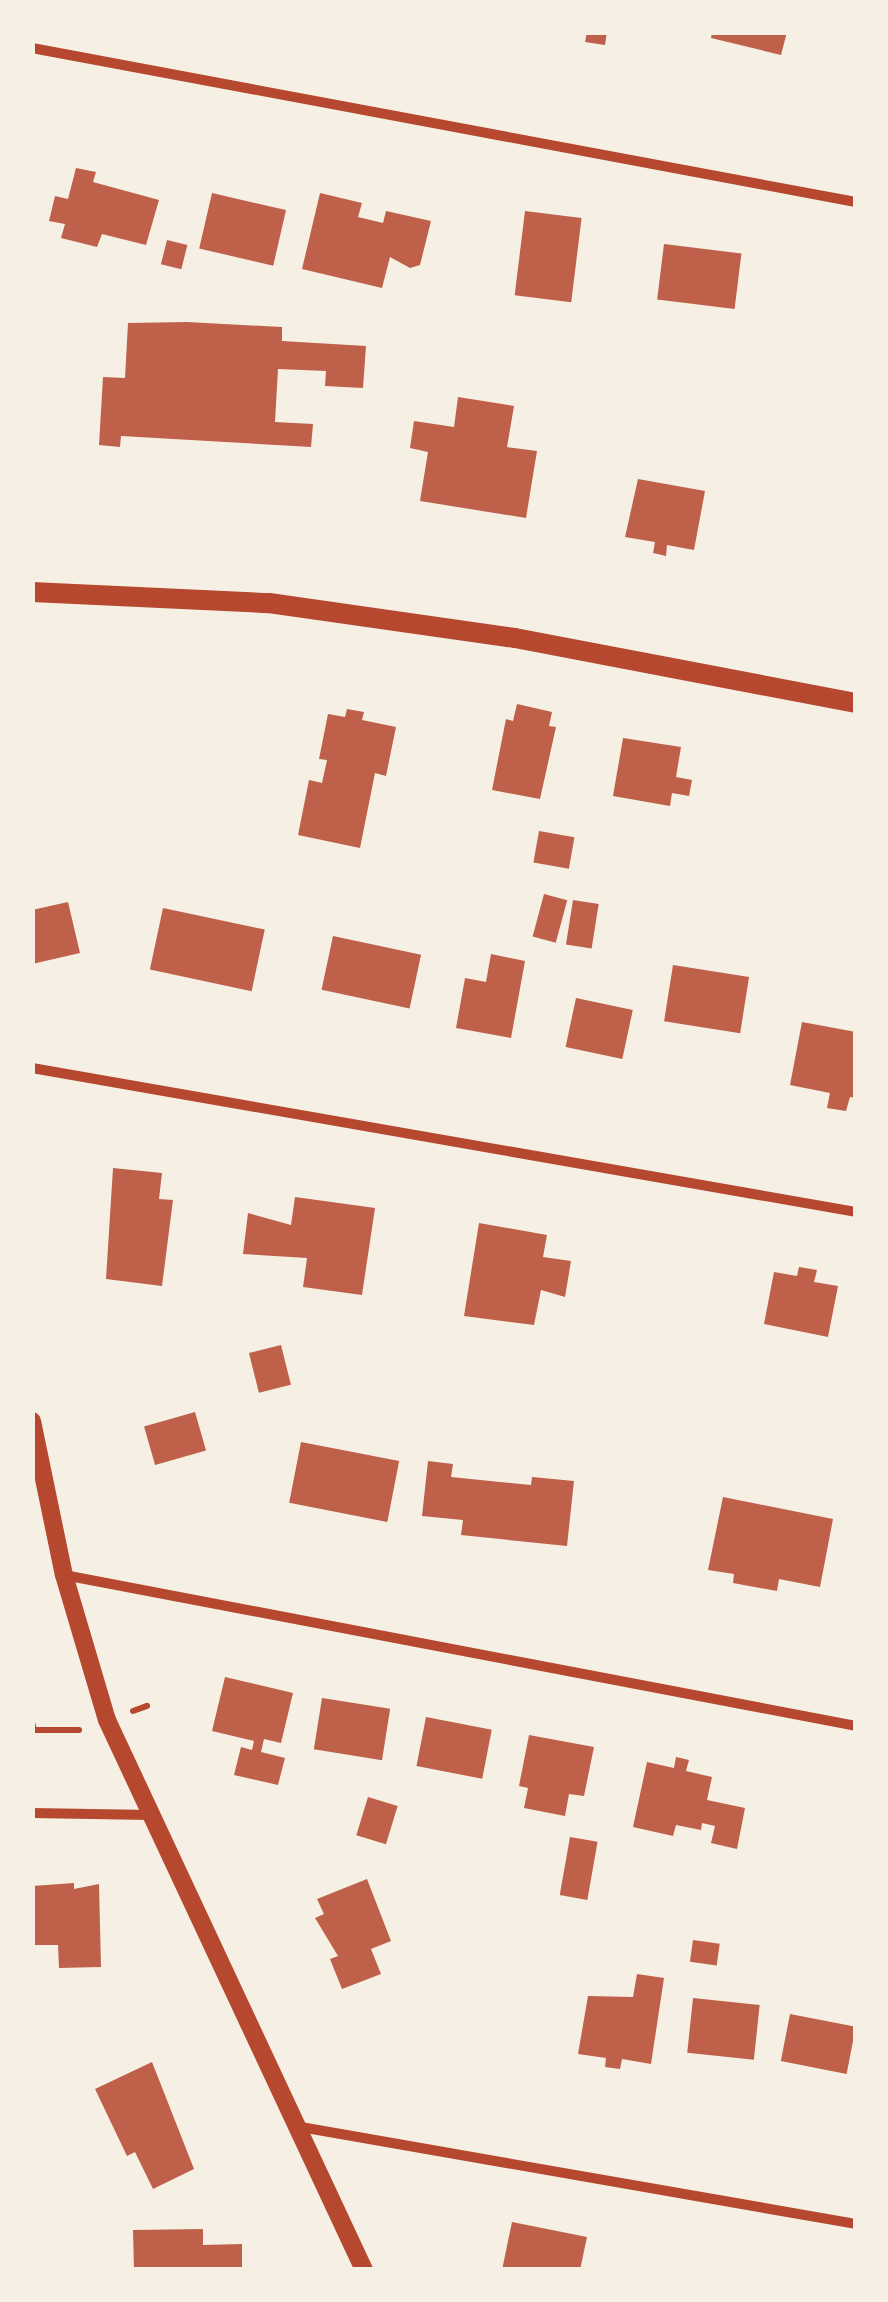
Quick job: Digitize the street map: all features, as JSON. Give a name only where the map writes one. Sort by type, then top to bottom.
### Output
[{"type":"main road","points":[[32,592],[288,606],[515,638],[856,703]]},
{"type":"street","points":[[32,48],[856,202]]},
{"type":"street","points":[[32,1068],[856,1212]]},
{"type":"street","points":[[32,1421],[64,1575],[107,1720],[364,2270]]},
{"type":"street","points":[[64,1575],[856,1726]]},
{"type":"street","points":[[32,1813],[151,1815]]},
{"type":"street","points":[[296,2126],[856,2224]]},
{"type":"path","points":[[33,1727],[66,1734]]},
{"type":"building","points":[[587,32],[607,32],[605,45],[585,42]]},
{"type":"building","points":[[712,32],[787,32],[781,55],[711,38]]},
{"type":"building","points":[[76,168],[96,172],[93,182],[159,200],[146,245],[102,234],[97,247],[61,238],[65,224],[49,221],[55,196],[68,199]]},
{"type":"building","points":[[212,193],[286,210],[273,266],[199,249]]},
{"type":"building","points":[[320,193],[362,203],[358,217],[383,223],[386,211],[431,221],[420,265],[410,268],[390,257],[382,288],[302,269]]},
{"type":"building","points":[[525,211],[582,218],[571,302],[515,295]]},
{"type":"building","points":[[167,240],[187,245],[181,269],[161,264]]},
{"type":"building","points":[[664,244],[741,254],[735,309],[657,300]]},
{"type":"building","points":[[128,323],[282,327],[282,341],[366,346],[363,388],[325,386],[326,371],[278,369],[275,422],[313,424],[311,447],[121,436],[120,447],[99,445],[103,377],[125,378]]},
{"type":"building","points":[[458,397],[514,406],[507,447],[537,451],[526,518],[420,501],[428,452],[410,448],[414,421],[454,427]]},
{"type":"building","points":[[638,479],[705,491],[694,550],[667,545],[666,556],[653,553],[655,542],[625,537]]},
{"type":"building","points":[[517,704],[552,712],[549,726],[556,727],[540,799],[492,790],[506,719],[513,721]]},
{"type":"building","points":[[347,709],[364,712],[362,720],[396,727],[386,776],[375,773],[360,848],[298,835],[309,780],[322,783],[327,760],[319,759],[328,714],[345,717]]},
{"type":"building","points":[[623,738],[681,747],[676,777],[692,780],[689,796],[672,793],[670,806],[613,796]]},
{"type":"building","points":[[539,831],[574,837],[569,869],[533,863]]},
{"type":"building","points":[[544,894],[567,900],[556,943],[533,937]]},
{"type":"building","points":[[573,900],[599,904],[592,949],[566,944]]},
{"type":"building","points":[[68,902],[80,953],[32,964],[32,910]]},
{"type":"building","points":[[163,908],[265,930],[252,991],[150,970]]},
{"type":"building","points":[[333,936],[421,955],[410,1009],[322,990]]},
{"type":"building","points":[[491,954],[525,961],[511,1038],[456,1028],[465,978],[486,982]]},
{"type":"building","points":[[673,965],[749,977],[740,1033],[664,1021]]},
{"type":"building","points":[[576,998],[633,1010],[622,1059],[566,1047]]},
{"type":"building","points":[[802,1022],[856,1032],[856,1098],[850,1097],[846,1111],[827,1108],[830,1093],[790,1085]]},
{"type":"building","points":[[113,1168],[162,1173],[159,1199],[173,1200],[162,1286],[106,1279]]},
{"type":"building","points":[[295,1197],[375,1208],[362,1295],[303,1287],[307,1258],[243,1254],[248,1213],[291,1225]]},
{"type":"building","points":[[479,1223],[547,1235],[543,1257],[571,1261],[565,1297],[541,1290],[534,1325],[464,1316]]},
{"type":"building","points":[[799,1267],[817,1270],[814,1282],[838,1286],[828,1337],[764,1324],[774,1272],[797,1276]]},
{"type":"building","points":[[281,1345],[291,1385],[259,1393],[249,1353]]},
{"type":"building","points":[[195,1412],[206,1450],[155,1465],[144,1427]]},
{"type":"building","points":[[301,1442],[399,1461],[387,1522],[289,1503]]},
{"type":"building","points":[[428,1461],[453,1464],[451,1477],[531,1485],[532,1477],[574,1481],[567,1546],[461,1535],[463,1520],[422,1516]]},
{"type":"building","points":[[723,1497],[833,1519],[820,1587],[779,1579],[777,1591],[733,1583],[734,1574],[708,1570]]},
{"type":"building","points":[[225,1677],[293,1693],[281,1743],[264,1739],[261,1752],[285,1758],[278,1785],[234,1775],[241,1747],[252,1750],[254,1741],[212,1731]]},
{"type":"building","points":[[322,1698],[390,1709],[382,1760],[314,1749]]},
{"type":"building","points":[[426,1717],[492,1730],[482,1779],[416,1766]]},
{"type":"building","points":[[529,1735],[594,1747],[584,1796],[569,1794],[565,1816],[524,1808],[528,1788],[519,1786]]},
{"type":"building","points":[[676,1757],[689,1760],[686,1771],[712,1777],[707,1800],[745,1808],[737,1849],[711,1843],[715,1826],[702,1823],[701,1830],[676,1825],[673,1836],[633,1827],[647,1762],[674,1768]]},
{"type":"building","points":[[368,1797],[398,1806],[386,1844],[356,1835]]},
{"type":"building","points":[[570,1837],[598,1842],[587,1900],[560,1895]]},
{"type":"building","points":[[367,1879],[391,1941],[371,1949],[381,1974],[342,1989],[330,1959],[338,1956],[315,1918],[324,1914],[317,1899]]},
{"type":"building","points":[[74,1883],[74,1889],[99,1884],[101,1967],[59,1968],[58,1945],[32,1945],[32,1886]]},
{"type":"building","points":[[693,1940],[720,1944],[717,1966],[690,1962]]},
{"type":"building","points":[[637,1974],[664,1978],[651,2064],[622,2059],[620,2069],[605,2067],[606,2058],[578,2054],[588,1996],[633,1997]]},
{"type":"building","points":[[693,1998],[760,2005],[754,2060],[687,2053]]},
{"type":"building","points":[[790,2014],[856,2027],[847,2074],[781,2061]]},
{"type":"building","points":[[152,2062],[194,2169],[153,2189],[135,2152],[127,2156],[95,2089]]},
{"type":"building","points":[[512,2222],[587,2237],[580,2270],[502,2270]]},
{"type":"building","points":[[203,2229],[203,2245],[242,2244],[242,2270],[134,2270],[133,2230]]}]
